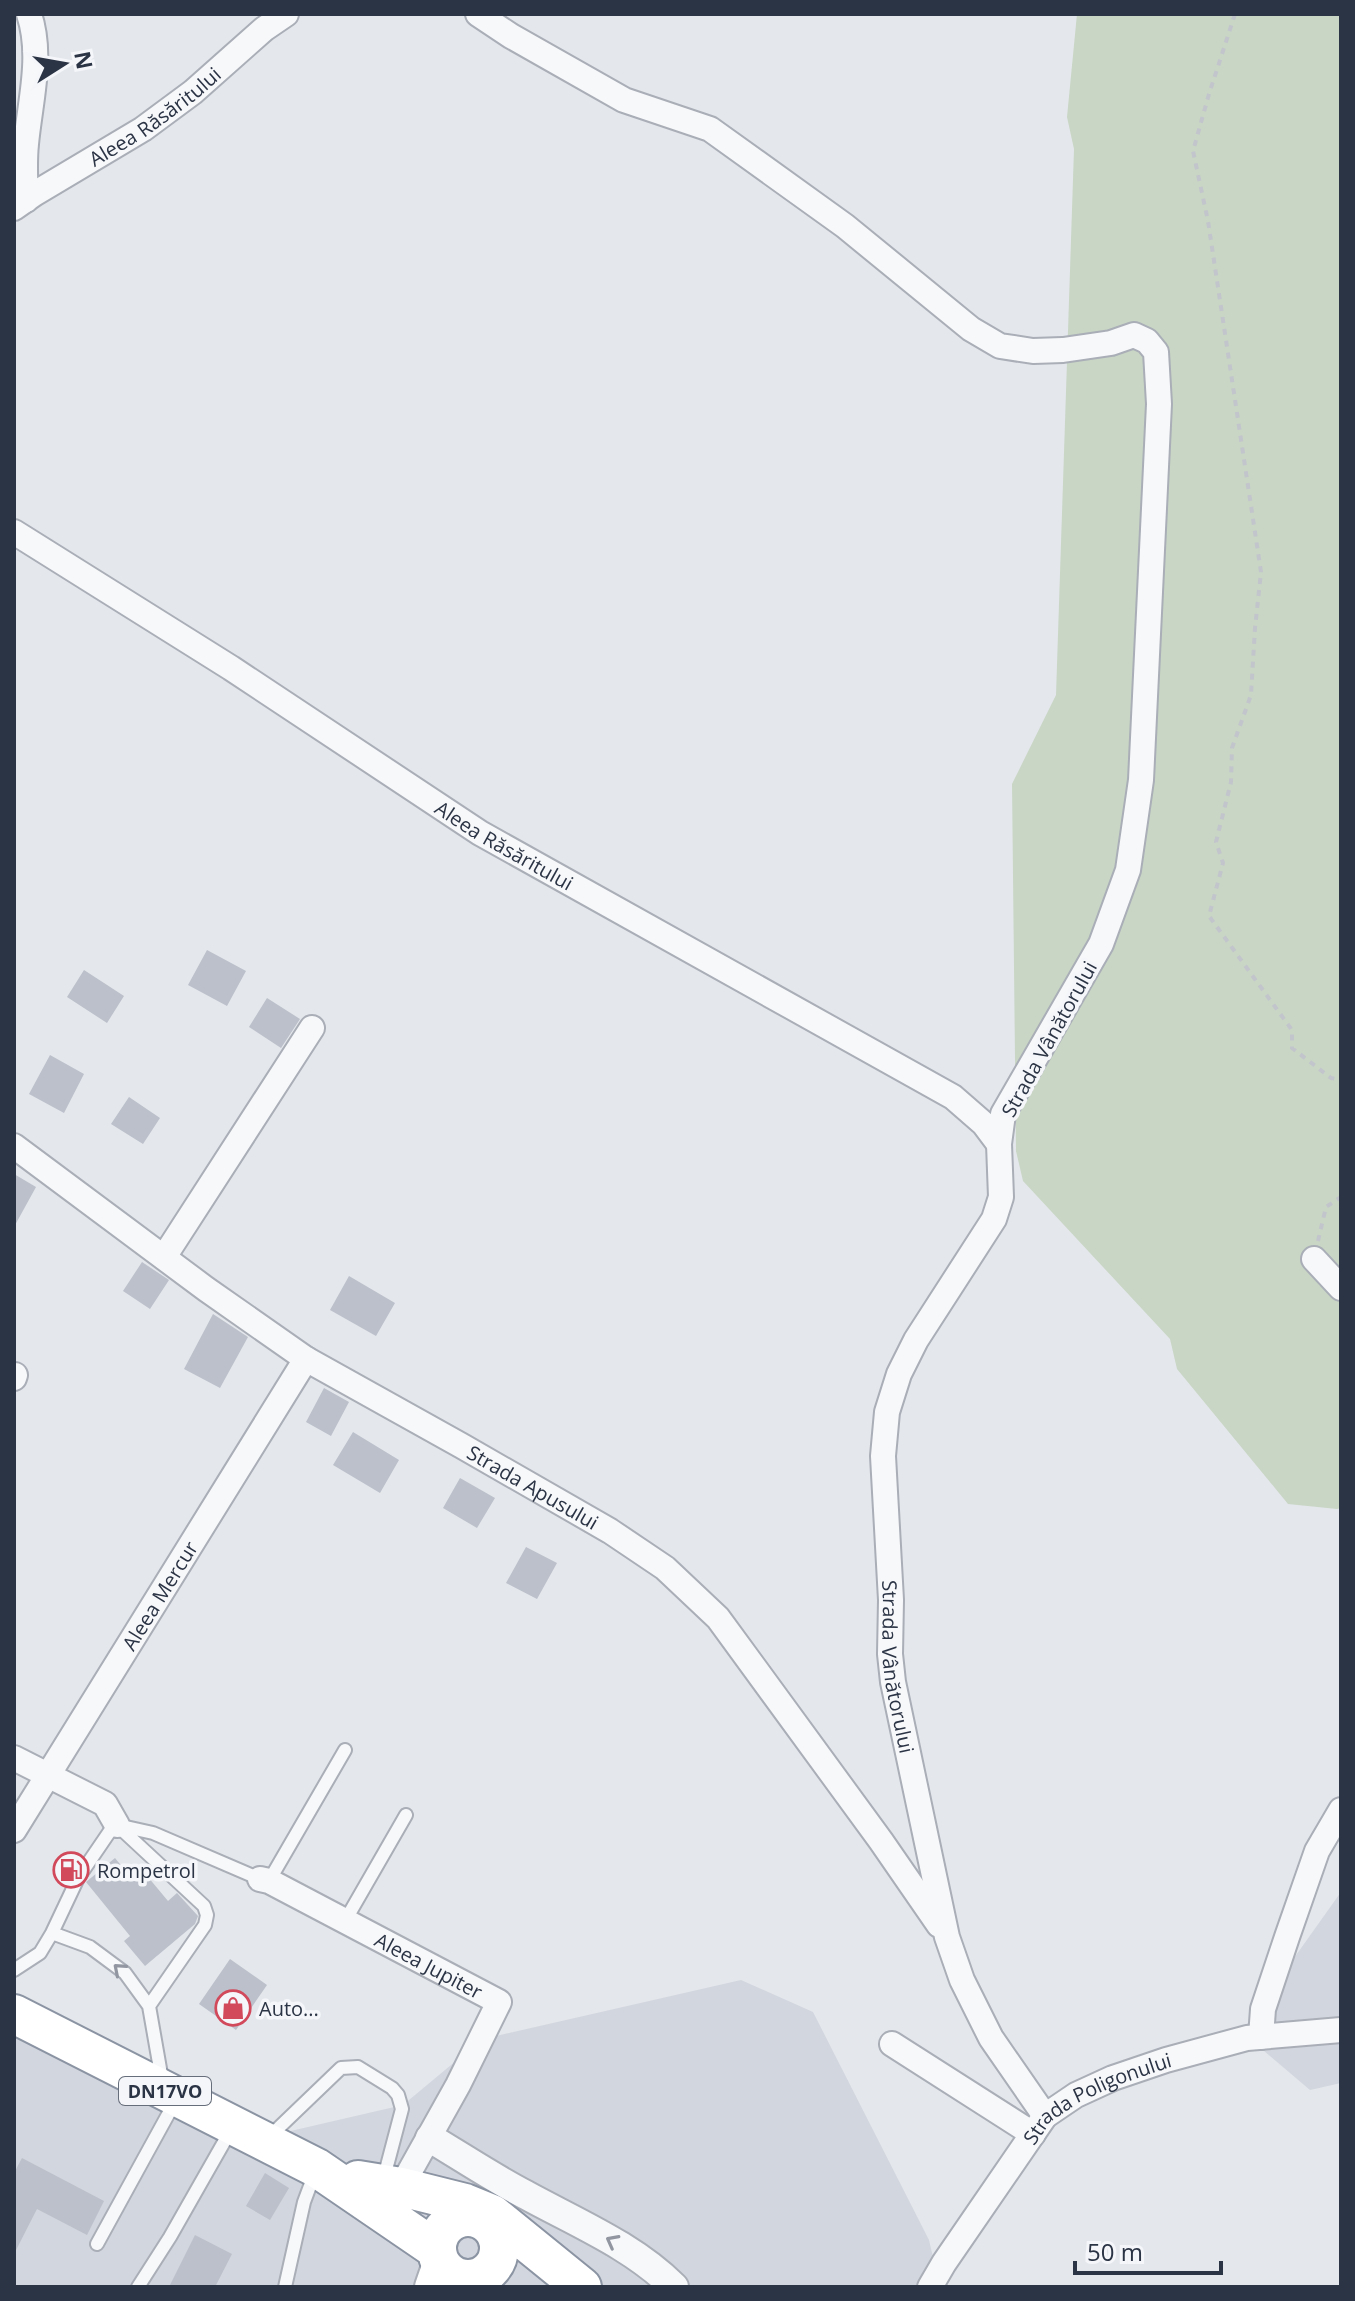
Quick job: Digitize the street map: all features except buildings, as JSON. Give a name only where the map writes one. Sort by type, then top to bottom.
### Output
[{"type":"highway","name":"DN17VO","points":[[14,2014],[317,2168],[459,2275]]},
{"type":"highway","name":"DN17VO","points":[[317,2168],[381,2184],[461,2218],[479,2219],[487,2223],[497,2238],[576,2287]]},
{"type":"highway","points":[[381,2184],[465,2203],[492,2214],[582,2287]]},
{"type":"highway","points":[[461,2218],[449,2223],[441,2232],[459,2275],[490,2270],[497,2258],[497,2238]]},
{"type":"street","points":[[20,204],[34,87],[35,54],[29,14]]},
{"type":"street","name":"Aleea Răsăritului","points":[[20,204],[143,129],[193,92],[264,29],[286,14]]},
{"type":"street","name":"Strada Vânătorului","points":[[478,14],[624,100],[710,129],[845,226],[971,329],[1000,346],[1033,351],[1063,350],[1111,343],[1134,335],[1147,341],[1156,352],[1159,404],[1141,780],[1128,870],[1101,944],[1003,1114],[999,1144],[1001,1197],[994,1219],[916,1340],[899,1374],[887,1412],[883,1456],[893,1682],[947,1937],[962,1980],[1039,2125]]},
{"type":"street","name":"Aleea Răsăritului","points":[[14,532],[231,668],[480,833],[953,1097],[984,1124],[999,1144]]},
{"type":"street","points":[[164,1257],[312,1028]]},
{"type":"street","name":"Strada Apusului","points":[[14,1146],[306,1359],[610,1531],[665,1568],[718,1618],[947,1937]]},
{"type":"street","points":[[1314,1259],[1341,1288]]},
{"type":"street","name":"Aleea Mercur","points":[[14,1830],[306,1359]]},
{"type":"street","points":[[14,1758],[105,1804],[117,1825]]},
{"type":"street","points":[[1261,2037],[1263,2009],[1312,1865],[1341,1810]]},
{"type":"street","name":"Aleea Jupiter","points":[[265,1880],[499,2002],[430,2138],[381,2184]]},
{"type":"street","name":"Strada Poligonului","points":[[930,2287],[1039,2125],[1076,2095],[1113,2078],[1166,2060],[1247,2038],[1341,2030]]},
{"type":"street","points":[[892,2044],[1039,2125]]},
{"type":"street","points":[[430,2138],[519,2192],[628,2250],[674,2287]]},
{"type":"lane","points":[[117,1825],[153,1833],[265,1880],[345,1750]]},
{"type":"lane","points":[[345,1921],[406,1815]]},
{"type":"lane","points":[[14,1970],[40,1953],[78,1878],[117,1825]]},
{"type":"lane","points":[[117,1825],[204,1906],[207,1915],[205,1925],[149,2006]]},
{"type":"lane","points":[[52,1933],[90,1947],[125,1973],[149,2006],[171,2094],[97,2244]]},
{"type":"lane","points":[[138,2287],[170,2237],[249,2133],[341,2068],[358,2067],[398,2095],[402,2109],[381,2184]]},
{"type":"lane","points":[[285,2287],[304,2202],[317,2168]]},
{"type":"path","points":[[1235,14],[1193,151],[1208,221],[1261,572],[1251,695],[1232,748],[1231,782],[1216,842],[1223,863],[1209,916],[1292,1030],[1292,1048],[1331,1078],[1341,1080]]},
{"type":"path","points":[[1314,1259],[1326,1207],[1341,1197]]},
{"type":"shaded area","points":[[1341,1892],[1341,2083],[1310,2090],[1250,2039],[1247,2024]]},
{"type":"shaded area","points":[[741,1980],[813,2012],[929,2240],[940,2287],[14,2287],[14,2011],[282,2133],[403,2105],[457,2060],[470,2042]]},
{"type":"green space","points":[[1077,14],[1341,14],[1341,1508],[1337,1509],[1288,1504],[1177,1369],[1170,1339],[1023,1181],[1016,1151],[1012,784],[1056,695],[1074,149],[1067,117]]},
{"type":"place","name":"Rompetrol","points":[[71,1870]]},
{"type":"place","name":"Auto...","points":[[233,2008]]}]
